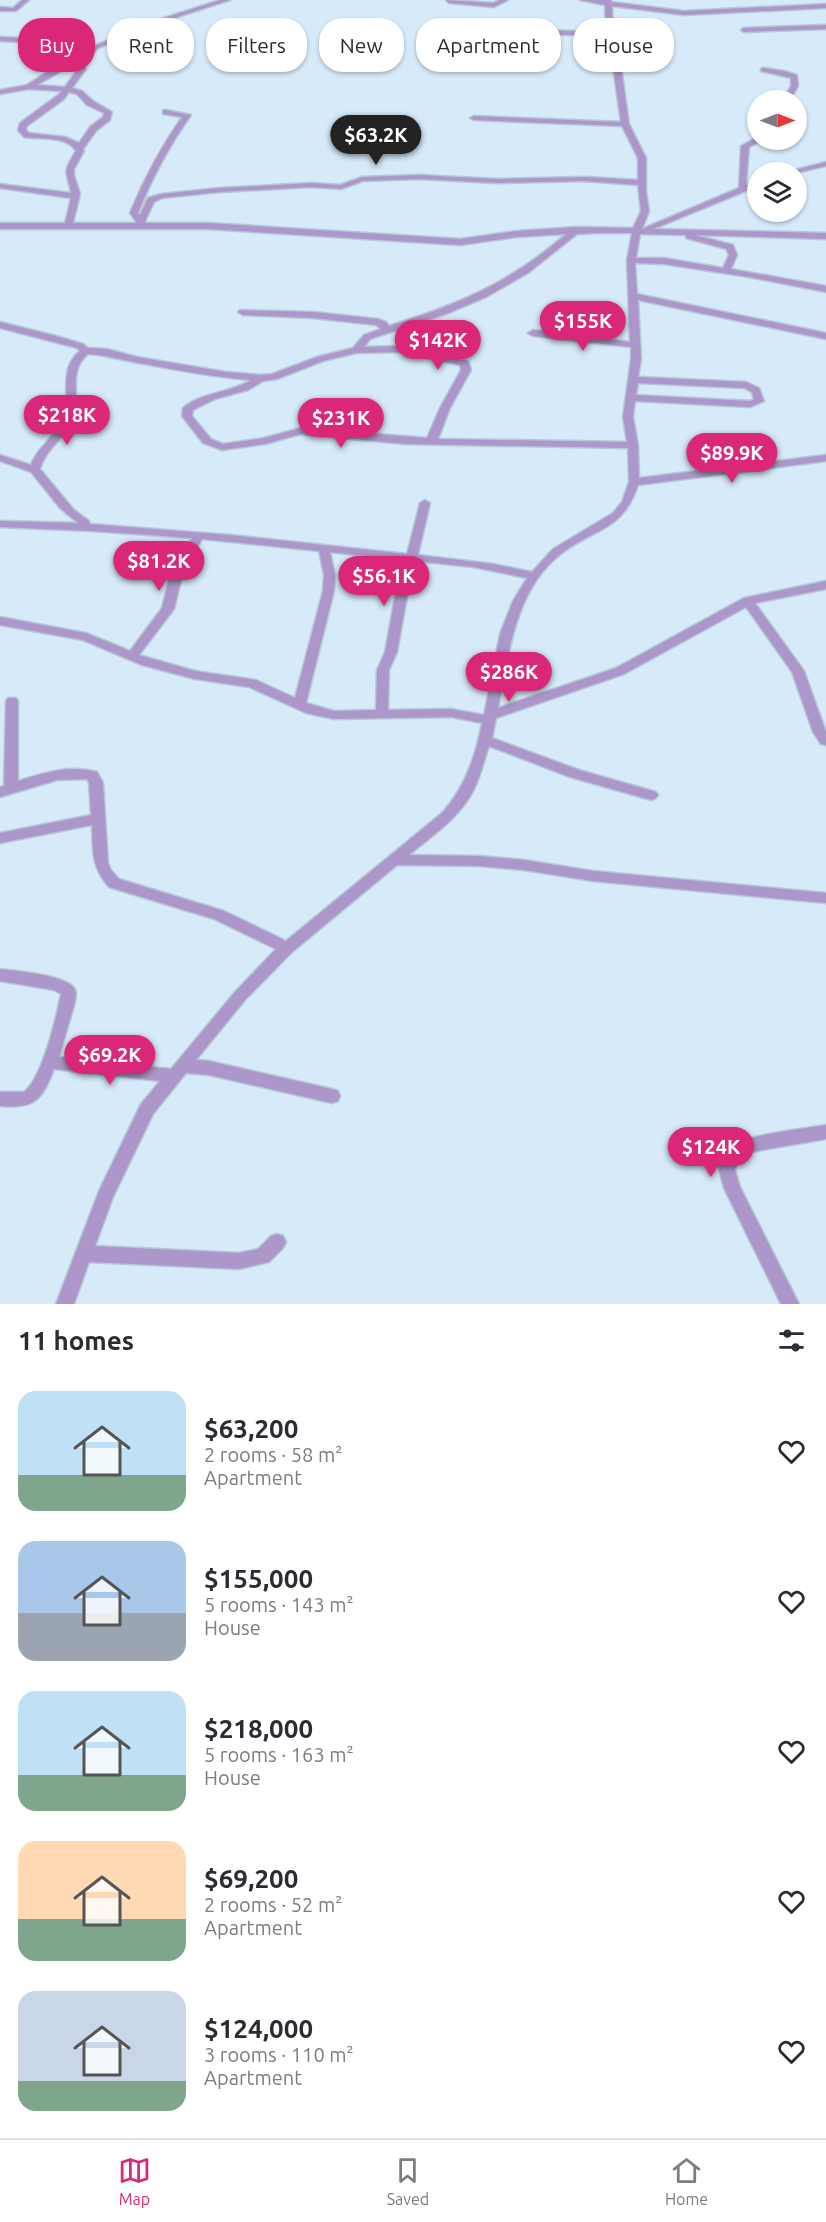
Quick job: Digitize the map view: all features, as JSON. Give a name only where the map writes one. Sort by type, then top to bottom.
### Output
[{"type":"street","points":[[0,9],[14,10],[26,0]]},
{"type":"street","points":[[95,48],[220,0]]},
{"type":"street","points":[[449,1],[494,5],[505,0]]},
{"type":"street","points":[[582,0],[684,13],[826,6]]},
{"type":"street","points":[[607,2],[608,18]]},
{"type":"street","points":[[744,30],[826,27]]},
{"type":"street","points":[[0,39],[18,39]]},
{"type":"street","points":[[763,70],[794,77],[793,90]]},
{"type":"street","points":[[29,87],[53,72]]},
{"type":"street","points":[[80,72],[68,90],[23,125],[22,133],[62,139],[76,143],[80,147]]},
{"type":"street","points":[[65,1304],[105,1196],[134,1131],[147,1109],[240,996],[287,948],[395,860],[459,803],[468,788],[485,740],[511,617],[534,576],[557,551],[601,526],[627,502],[634,482],[633,445],[628,417],[634,380],[635,345],[631,260],[637,231],[645,211],[641,183],[642,158],[625,124],[616,72]]},
{"type":"street","points":[[0,92],[29,87],[68,90],[85,95],[90,103],[109,114],[93,129],[70,165],[68,174],[75,196],[69,226]]},
{"type":"street","points":[[142,224],[134,213],[145,186],[151,179],[168,142],[187,115],[166,112]]},
{"type":"street","points":[[474,118],[625,124]]},
{"type":"street","points":[[742,187],[745,146],[747,145]]},
{"type":"street","points":[[807,168],[826,164]]},
{"type":"street","points":[[142,224],[151,200],[161,196],[220,190],[304,186],[341,187],[362,179],[413,177],[497,181],[585,179],[641,183]]},
{"type":"street","points":[[0,186],[75,196]]},
{"type":"street","points":[[637,231],[660,225],[747,186]]},
{"type":"street","points":[[0,226],[49,228],[142,224],[208,226],[460,242],[517,234],[576,230],[826,236]]},
{"type":"street","points":[[356,350],[367,337],[460,305],[491,291],[530,267],[576,230]]},
{"type":"street","points":[[682,233],[730,247],[733,252],[726,272]]},
{"type":"street","points":[[631,260],[655,259],[826,289]]},
{"type":"street","points":[[632,296],[826,336]]},
{"type":"street","points":[[243,312],[313,315],[378,322],[383,324],[386,330]]},
{"type":"street","points":[[0,325],[80,346],[86,351],[107,352],[136,360],[226,375],[261,378],[274,377],[320,359],[356,350],[399,349],[465,363],[466,370],[430,442]]},
{"type":"street","points":[[533,333],[635,345]]},
{"type":"street","points":[[34,470],[38,458],[66,424],[70,413],[69,383],[76,362],[86,351]]},
{"type":"street","points":[[261,378],[245,388],[212,397],[188,408],[187,416],[207,441],[222,447],[265,441],[301,431],[430,442],[633,445]]},
{"type":"street","points":[[631,398],[754,404],[759,401],[756,390],[746,385],[634,380]]},
{"type":"street","points":[[0,458],[34,470],[57,496],[64,509],[74,518],[88,525]]},
{"type":"street","points":[[634,482],[826,458]]},
{"type":"street","points":[[382,716],[383,670],[391,652],[400,602],[413,559],[425,503]]},
{"type":"street","points":[[0,524],[88,525],[198,537],[241,538],[510,569],[534,576]]},
{"type":"street","points":[[132,656],[168,609],[176,576],[198,537]]},
{"type":"street","points":[[299,704],[317,636],[325,616],[329,567],[323,547]]},
{"type":"street","points":[[0,621],[86,637],[132,656],[195,675],[252,683],[299,704],[334,716],[451,713],[491,717],[620,671],[748,601],[826,585]]},
{"type":"street","points":[[748,601],[798,671],[819,732],[826,741]]},
{"type":"street","points":[[12,701],[6,790],[66,773],[80,772],[92,775],[96,783],[101,863],[105,873],[114,883],[219,915],[287,948]]},
{"type":"street","points":[[485,740],[590,779],[651,795]]},
{"type":"street","points":[[0,838],[97,819]]},
{"type":"street","points":[[395,860],[513,864],[593,876],[826,898]]},
{"type":"street","points":[[0,975],[57,984],[69,993],[49,1062],[37,1092],[30,1098],[20,1100],[0,1099]]},
{"type":"street","points":[[49,1062],[178,1071],[209,1068],[332,1096]]},
{"type":"street","points":[[790,1304],[732,1188],[727,1170],[729,1156],[741,1147],[826,1132]]},
{"type":"street","points":[[84,1254],[239,1261],[263,1256],[277,1242]]}]
